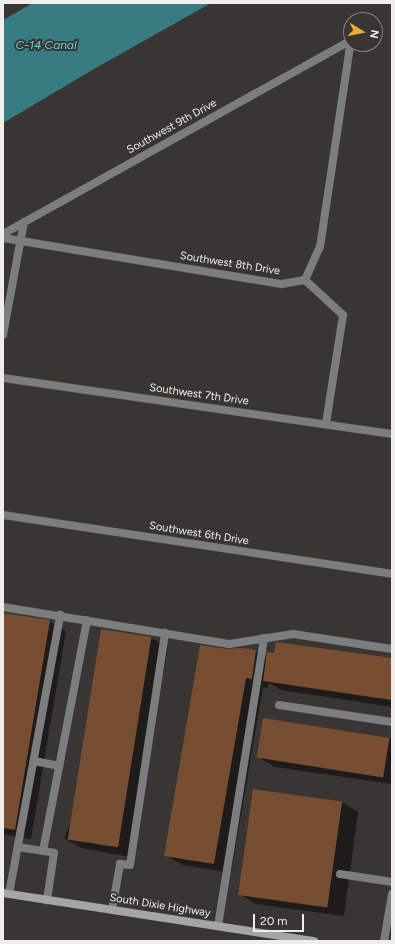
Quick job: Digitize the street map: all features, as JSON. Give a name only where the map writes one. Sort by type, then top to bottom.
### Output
[{"type":"main road","name":"South Dixie Highway","points":[[6,893],[314,941]]},
{"type":"street","name":"Southwest 9th Drive","points":[[3,234],[343,44]]},
{"type":"street","points":[[326,424],[343,314],[305,280],[320,247],[349,52]]},
{"type":"street","points":[[3,335],[19,241],[24,222]]},
{"type":"street","name":"Southwest 8th Drive","points":[[3,238],[282,284],[305,280]]},
{"type":"street","name":"Southwest 7th Drive","points":[[3,378],[392,434]]},
{"type":"street","name":"Southwest 6th Drive","points":[[3,515],[392,574]]},
{"type":"street","points":[[3,607],[230,644],[293,634],[392,649]]},
{"type":"street","points":[[6,893],[18,847],[60,616]]},
{"type":"street","points":[[43,851],[87,620]]},
{"type":"street","points":[[112,910],[120,864],[130,865],[165,633]]},
{"type":"street","points":[[218,926],[264,638]]},
{"type":"street","points":[[279,705],[392,722]]},
{"type":"street","points":[[34,761],[60,766]]},
{"type":"street","points":[[18,847],[54,853],[47,900]]},
{"type":"street","points":[[340,874],[392,882]]},
{"type":"street","points":[[384,941],[392,894]]},
{"type":"water","name":"C-14 Canal","points":[[33,3],[211,3],[94,69],[3,123],[3,20]]},
{"type":"building","points":[[3,613],[50,620],[15,830],[3,828]]},
{"type":"building","points":[[101,629],[151,637],[118,847],[68,839]]},
{"type":"building","points":[[276,642],[392,658],[392,700],[263,681],[267,652],[274,653]]},
{"type":"building","points":[[200,645],[228,649],[241,648],[256,650],[252,679],[246,678],[214,864],[164,856]]},
{"type":"building","points":[[263,718],[389,738],[383,778],[257,758]]},
{"type":"building","points":[[253,789],[342,802],[327,907],[238,895]]}]
